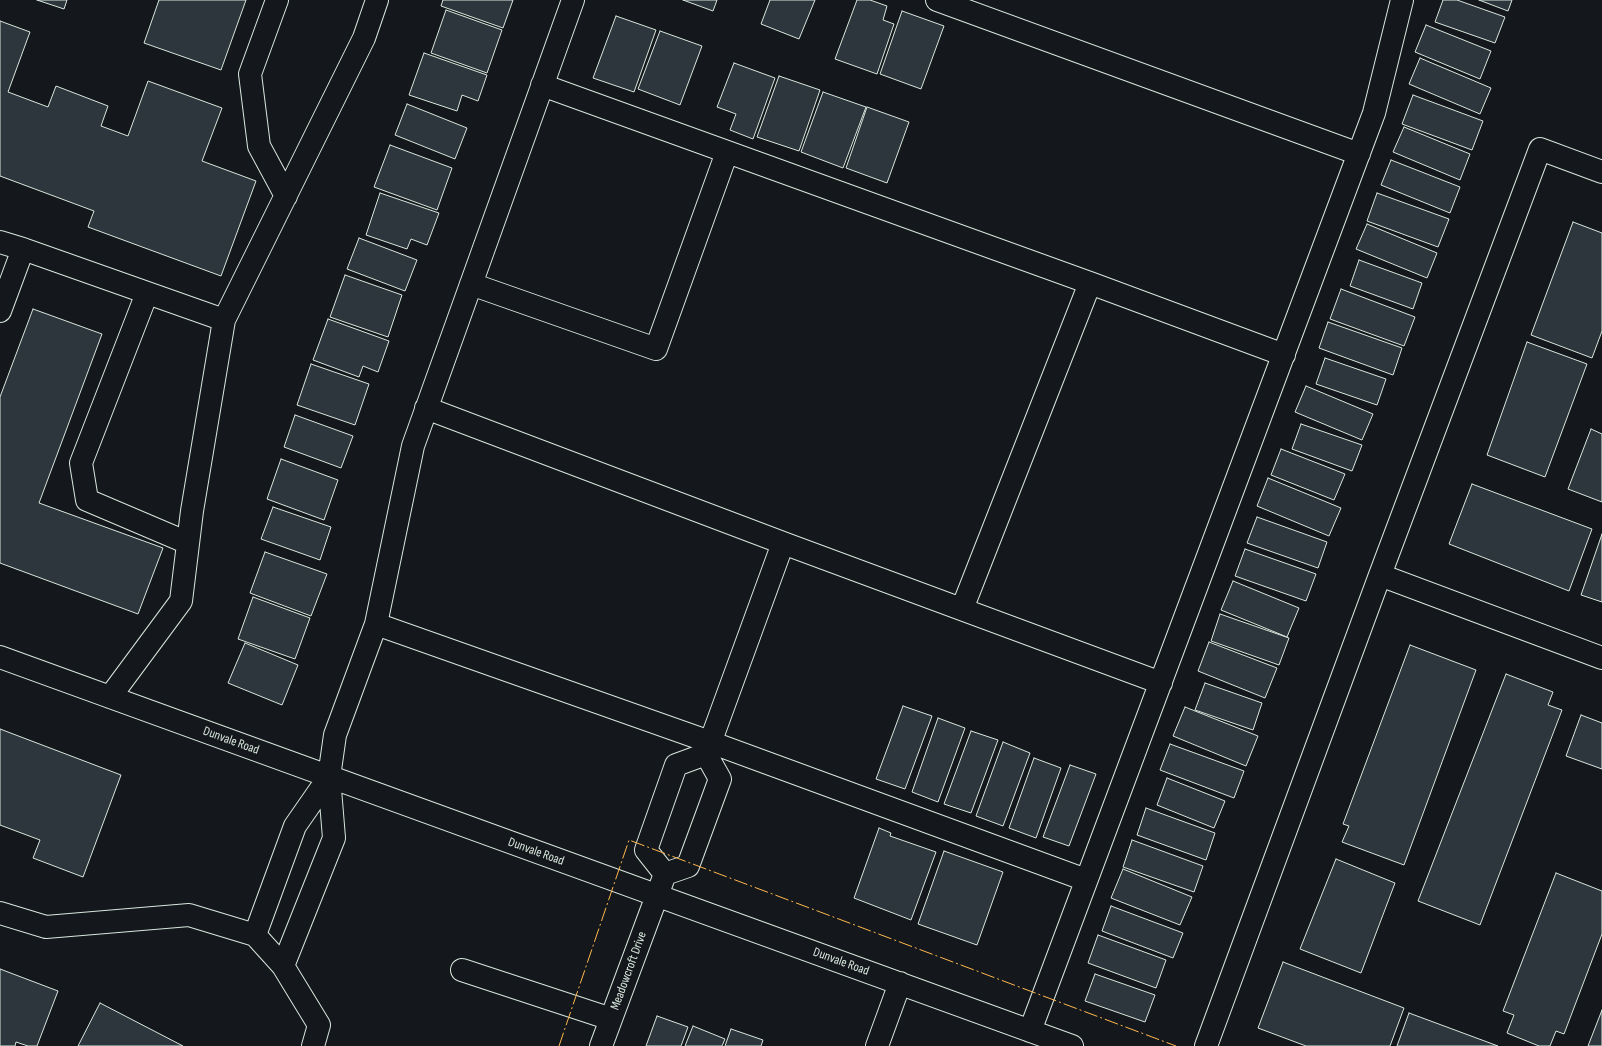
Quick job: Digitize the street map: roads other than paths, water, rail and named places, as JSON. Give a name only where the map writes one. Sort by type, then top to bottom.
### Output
[{"type":"street","points":[[277,0],[250,74],[259,146],[286,196]]},
{"type":"street","points":[[110,697],[181,601],[188,543],[224,320],[364,38],[377,0]]},
{"type":"street","points":[[283,966],[334,838],[329,777],[335,735],[376,624],[413,446],[573,0]]},
{"type":"street","points":[[937,0],[1359,154]]},
{"type":"street","points":[[1030,1031],[1374,113],[1402,0]]},
{"type":"street","points":[[542,85],[1090,283],[1284,355]]},
{"type":"street","points":[[1206,1046],[1380,575],[1540,149],[1602,172]]},
{"type":"street","points":[[471,284],[656,349],[727,152]]},
{"type":"street","points":[[0,242],[224,320]]},
{"type":"street","points":[[0,311],[23,249]]},
{"type":"street","points":[[962,609],[1090,283]]},
{"type":"street","points":[[147,293],[80,463],[87,500],[188,543]]},
{"type":"street","points":[[426,408],[1160,683]]},
{"type":"street","points":[[708,748],[676,765],[646,850],[665,874],[688,866],[720,779],[708,748],[783,543]]},
{"type":"street","points":[[1380,575],[1602,658]]},
{"type":"street","points":[[376,624],[708,748],[1086,880]]},
{"type":"street","name":"Dunvale Road","points":[[0,657],[1072,1046]]},
{"type":"street","points":[[255,935],[295,826],[329,777]]},
{"type":"street","name":"Meadowcroft Drive","points":[[600,1046],[665,874]]},
{"type":"street","points":[[0,913],[46,927],[189,915],[255,935],[283,966],[319,1025],[314,1046]]},
{"type":"street","points":[[462,970],[610,1019]]},
{"type":"street","points":[[877,1046],[900,983]]}]
